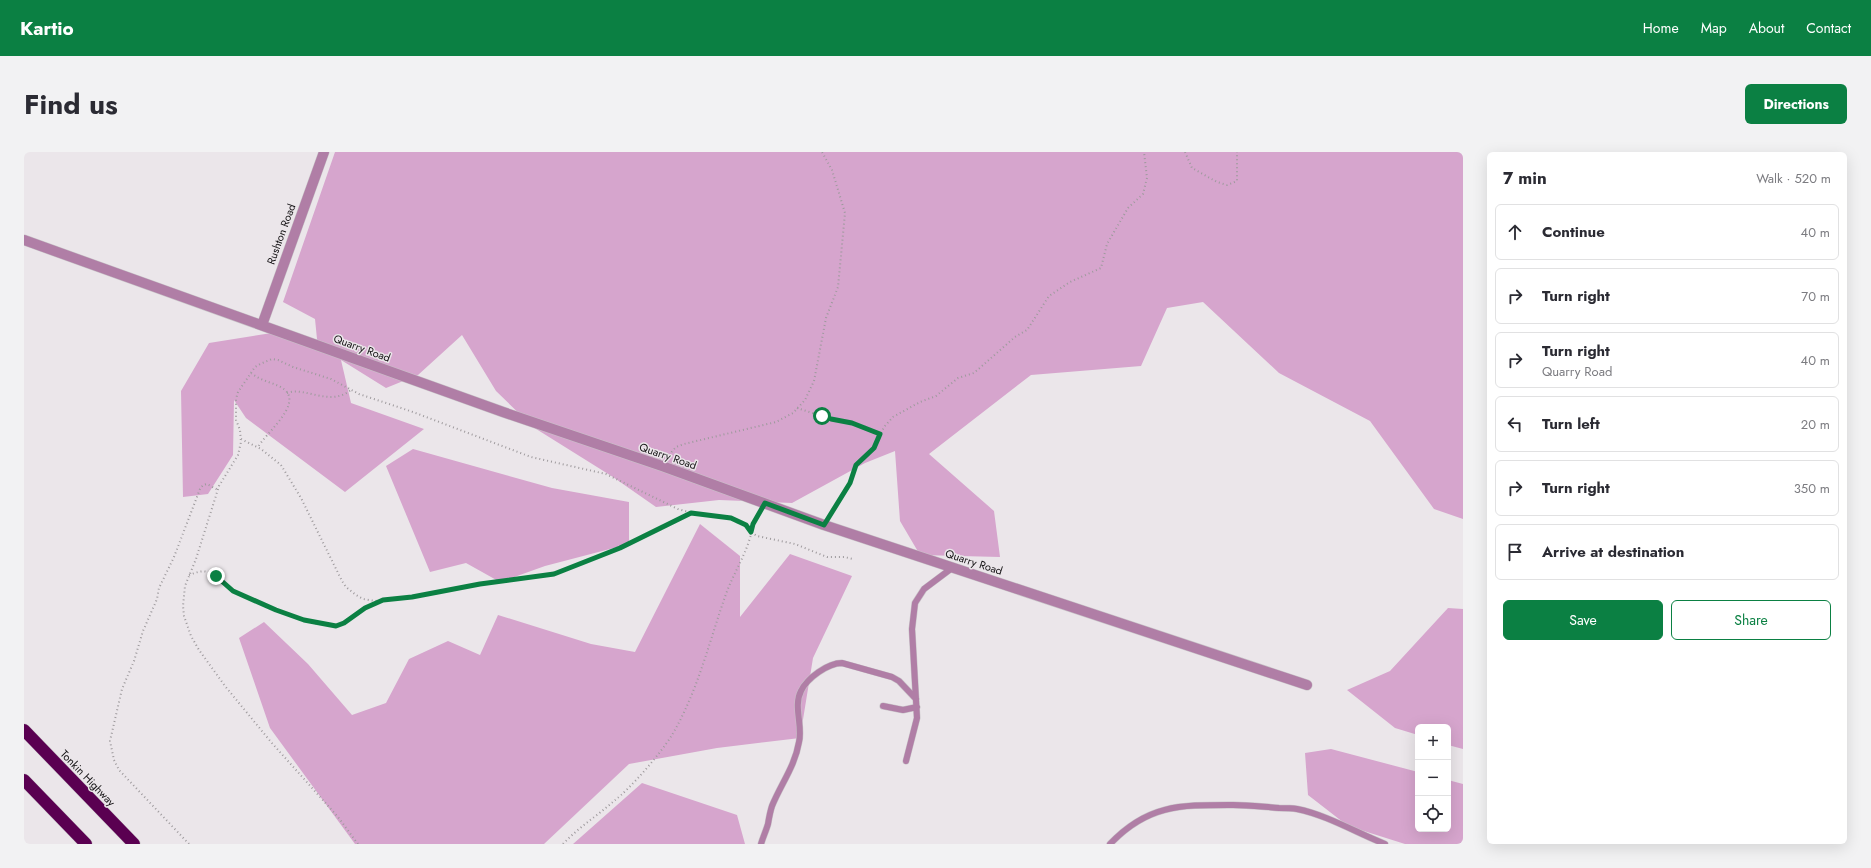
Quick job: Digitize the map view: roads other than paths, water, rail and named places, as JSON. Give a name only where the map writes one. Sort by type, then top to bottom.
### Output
[{"type":"highway","name":"Tonkin Highway","points":[[24,730],[134,844]]},
{"type":"highway","points":[[24,780],[86,844]]},
{"type":"street","name":"Rushton Road","points":[[262,325],[324,152]]},
{"type":"street","name":"Quarry Road","points":[[24,240],[503,412],[662,466],[824,525],[1307,685]]},
{"type":"lane","points":[[906,761],[915,730],[917,707],[912,629],[915,603],[924,589],[952,568]]},
{"type":"lane","points":[[761,844],[772,806],[790,772],[798,751],[800,730],[798,699],[800,691],[805,685],[827,668],[836,663],[842,663],[869,669],[892,677],[916,699]]},
{"type":"lane","points":[[883,706],[903,710],[917,707]]},
{"type":"lane","points":[[1110,844],[1125,829],[1138,820],[1152,814],[1187,805],[1243,805],[1296,809],[1333,820],[1385,844]]}]
